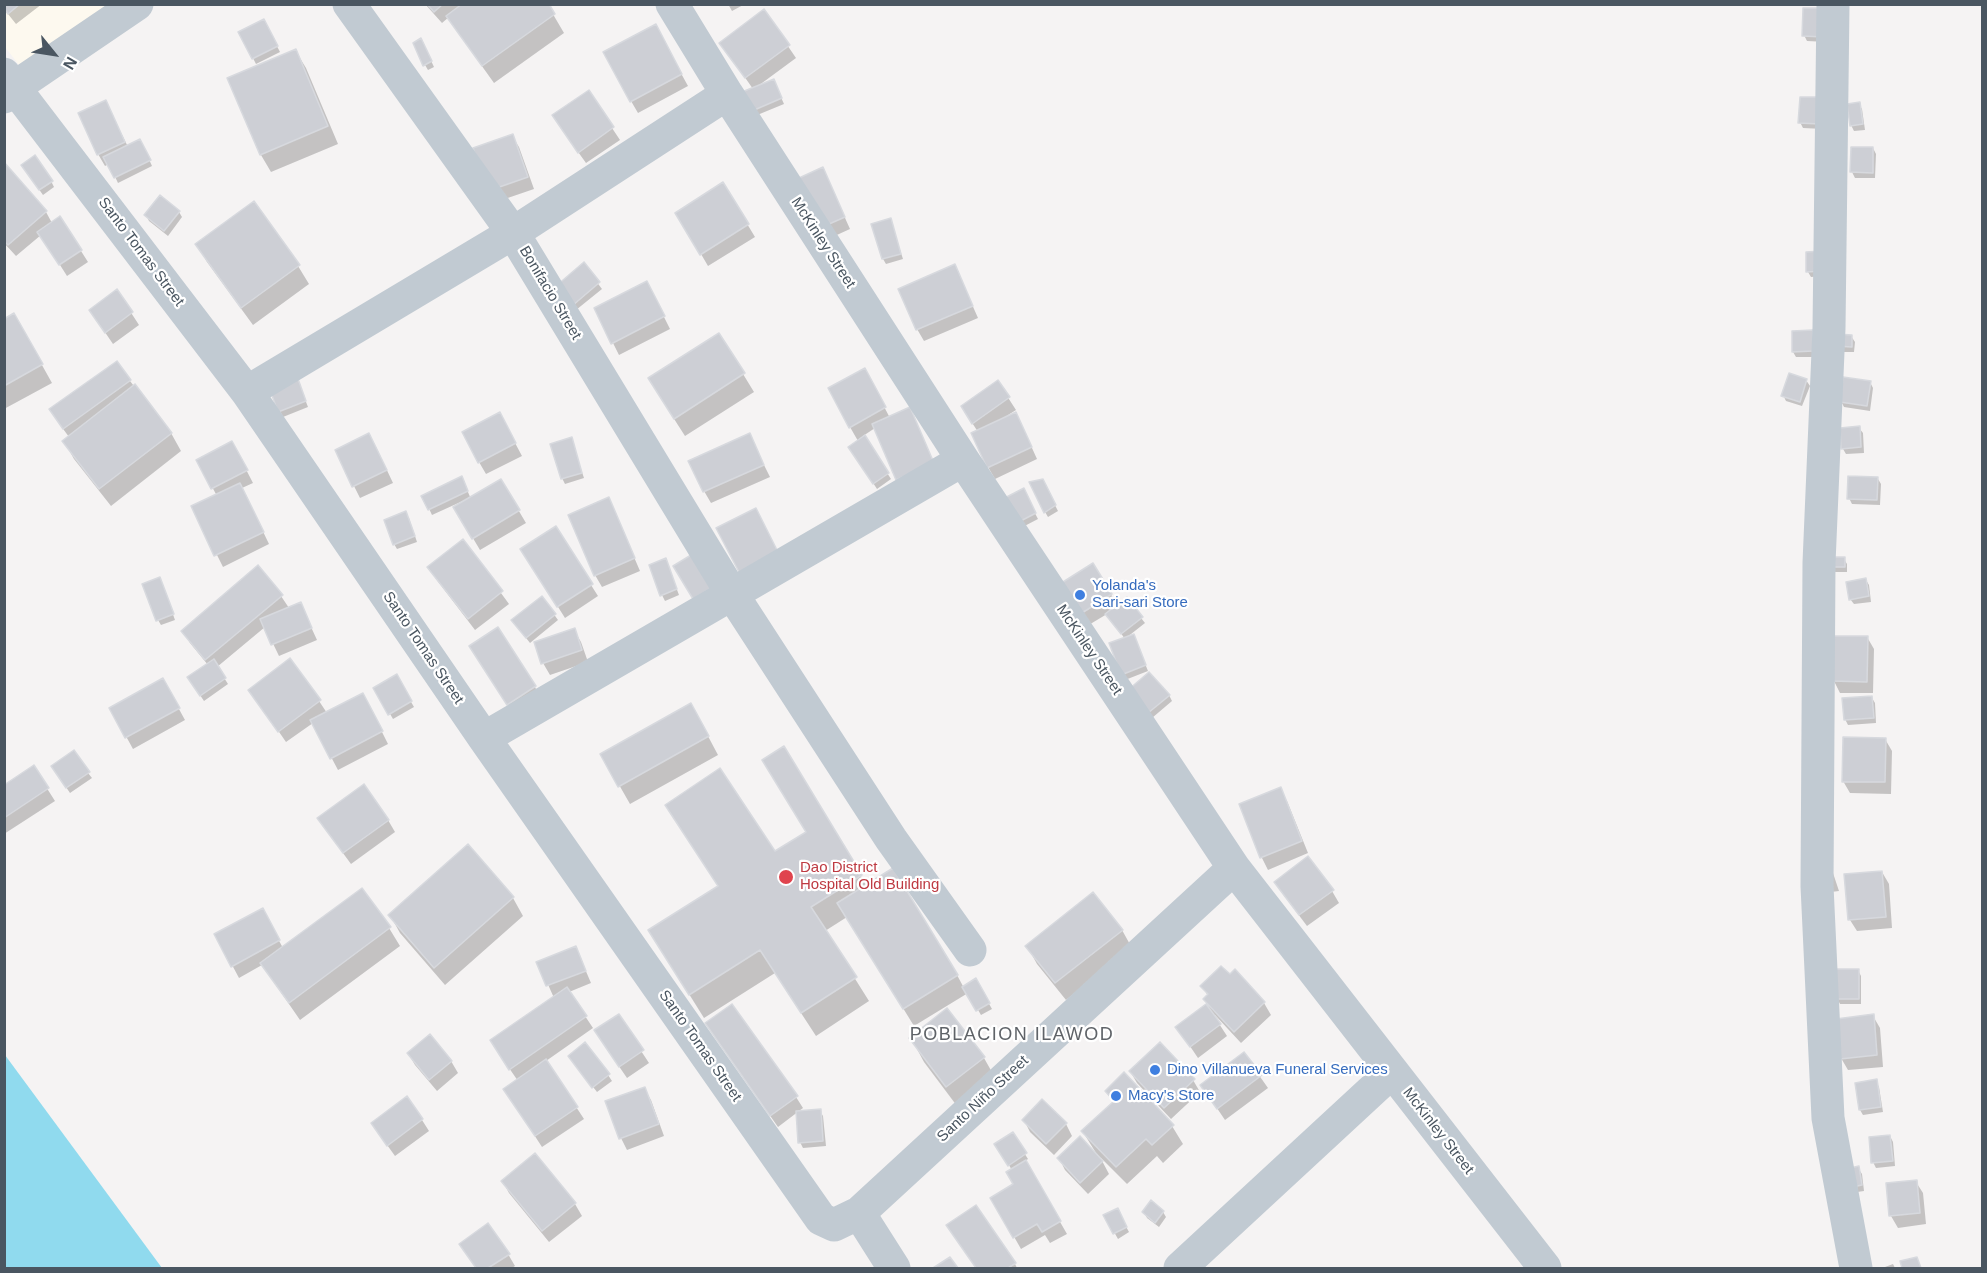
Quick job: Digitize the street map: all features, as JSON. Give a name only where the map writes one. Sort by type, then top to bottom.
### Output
[{"type":"street","points":[[8,86],[137,4]]},
{"type":"street","name":"Bonifacio Street","points":[[349,4],[513,233],[732,594],[891,839],[970,950]]},
{"type":"street","name":"McKinley Street","points":[[672,4],[727,94],[963,460],[1234,868],[1545,1269]]},
{"type":"street","points":[[1833,4],[1829,328],[1819,563],[1817,886],[1828,1118],[1856,1269]]},
{"type":"street","name":"Santo Tomas Street","points":[[8,86],[248,392],[484,738],[821,1219],[847,1219],[894,1269]]},
{"type":"street","points":[[248,392],[513,233],[727,94]]},
{"type":"street","points":[[484,738],[963,460]]},
{"type":"street","name":"Santo Niño Street","points":[[847,1219],[1234,868]]},
{"type":"street","points":[[1180,1269],[1392,1072]]},
{"type":"shaded area","points":[[5,5],[113,5],[23,70],[5,47]]},
{"type":"water","points":[[5,1055],[162,1268],[5,1268]]},
{"type":"building","points":[[4,4],[20,4],[8,14]]},
{"type":"building","points":[[427,4],[443,4],[434,12]]},
{"type":"building","points":[[462,4],[549,4],[555,14],[482,66],[446,16]]},
{"type":"building","points":[[1803,8],[1825,8],[1825,37],[1802,36]]},
{"type":"building","points":[[764,9],[790,45],[745,78],[719,43]]},
{"type":"building","points":[[264,19],[278,46],[252,59],[238,32]]},
{"type":"building","points":[[656,24],[682,74],[630,102],[603,52]]},
{"type":"building","points":[[421,38],[432,61],[423,66],[413,43]]},
{"type":"building","points":[[296,49],[328,126],[260,155],[227,78]]},
{"type":"building","points":[[774,79],[782,98],[745,114],[737,94]]},
{"type":"building","points":[[589,90],[614,127],[578,153],[552,115]]},
{"type":"building","points":[[1800,97],[1822,97],[1821,124],[1798,123]]},
{"type":"building","points":[[106,100],[125,142],[97,155],[78,113]]},
{"type":"building","points":[[1860,102],[1863,124],[1850,126],[1847,104]]},
{"type":"building","points":[[513,134],[528,177],[488,191],[473,148]]},
{"type":"building","points":[[140,139],[151,160],[114,178],[103,157]]},
{"type":"building","points":[[1851,147],[1873,147],[1873,173],[1850,172]]},
{"type":"building","points":[[35,155],[53,181],[39,190],[21,165]]},
{"type":"building","points":[[4,162],[47,211],[8,245],[4,241]]},
{"type":"building","points":[[823,167],[845,217],[820,228],[799,178]]},
{"type":"building","points":[[723,182],[749,224],[700,255],[675,213]]},
{"type":"building","points":[[160,195],[180,211],[164,231],[144,215]]},
{"type":"building","points":[[254,201],[300,265],[241,308],[195,244]]},
{"type":"building","points":[[60,216],[82,250],[59,265],[37,232]]},
{"type":"building","points":[[891,218],[901,254],[882,259],[871,224]]},
{"type":"building","points":[[1822,251],[1823,271],[1806,272],[1806,252]]},
{"type":"building","points":[[584,262],[600,282],[572,306],[556,286]]},
{"type":"building","points":[[955,264],[973,306],[916,330],[898,289]]},
{"type":"building","points":[[647,281],[665,316],[611,344],[594,308]]},
{"type":"building","points":[[117,289],[133,312],[105,333],[89,310]]},
{"type":"building","points":[[14,313],[43,364],[4,386],[4,319]]},
{"type":"building","points":[[1813,330],[1813,351],[1792,352],[1792,331]]},
{"type":"building","points":[[719,333],[745,373],[674,419],[648,378]]},
{"type":"building","points":[[1837,334],[1852,335],[1852,347],[1836,346]]},
{"type":"building","points":[[117,361],[131,380],[63,429],[49,409]]},
{"type":"building","points":[[865,368],[886,407],[849,428],[828,388]]},
{"type":"building","points":[[1789,373],[1807,379],[1800,402],[1781,396]]},
{"type":"building","points":[[297,376],[306,401],[278,412],[269,387]]},
{"type":"building","points":[[1843,377],[1871,381],[1867,406],[1840,402]]},
{"type":"building","points":[[998,380],[1010,397],[972,424],[961,406]]},
{"type":"building","points":[[135,384],[172,433],[99,489],[62,441]]},
{"type":"building","points":[[910,407],[934,463],[896,480],[872,424]]},
{"type":"building","points":[[500,412],[516,443],[478,463],[462,432]]},
{"type":"building","points":[[1016,412],[1032,447],[987,468],[971,433]]},
{"type":"building","points":[[1860,426],[1861,447],[1841,449],[1840,428]]},
{"type":"building","points":[[369,433],[387,470],[352,487],[335,450]]},
{"type":"building","points":[[750,433],[764,465],[703,492],[688,461]]},
{"type":"building","points":[[865,435],[889,473],[873,484],[848,447]]},
{"type":"building","points":[[572,437],[582,473],[561,479],[550,444]]},
{"type":"building","points":[[232,441],[248,470],[211,489],[196,460]]},
{"type":"building","points":[[462,476],[468,491],[428,510],[421,496]]},
{"type":"building","points":[[1848,476],[1878,477],[1877,500],[1847,499]]},
{"type":"building","points":[[501,479],[520,510],[472,539],[453,507]]},
{"type":"building","points":[[1043,479],[1056,505],[1044,513],[1029,482]]},
{"type":"building","points":[[240,483],[264,532],[214,556],[191,506]]},
{"type":"building","points":[[1024,488],[1036,513],[1009,527],[997,502]]},
{"type":"building","points":[[609,497],[635,558],[594,576],[568,515]]},
{"type":"building","points":[[756,508],[779,554],[740,574],[716,528]]},
{"type":"building","points":[[406,511],[415,536],[393,545],[384,520]]},
{"type":"building","points":[[556,526],[593,584],[557,607],[520,549]]},
{"type":"building","points":[[463,539],[503,591],[468,619],[427,567]]},
{"type":"building","points":[[696,552],[716,585],[693,599],[673,566]]},
{"type":"building","points":[[1831,557],[1845,557],[1845,567],[1831,567]]},
{"type":"building","points":[[666,558],[677,589],[660,596],[649,565]]},
{"type":"building","points":[[1093,563],[1112,594],[1074,618],[1055,587]]},
{"type":"building","points":[[258,565],[283,595],[205,660],[181,631]]},
{"type":"building","points":[[160,577],[174,614],[156,621],[142,584]]},
{"type":"building","points":[[1866,578],[1869,596],[1849,600],[1846,582]]},
{"type":"building","points":[[542,596],[556,614],[526,638],[511,620]]},
{"type":"building","points":[[1127,597],[1143,617],[1121,634],[1105,614]]},
{"type":"building","points":[[301,602],[312,628],[271,645],[260,619]]},
{"type":"building","points":[[498,627],[536,686],[507,705],[469,646]]},
{"type":"building","points":[[575,628],[582,650],[541,664],[534,642]]},
{"type":"building","points":[[1134,634],[1146,665],[1121,675],[1109,643]]},
{"type":"building","points":[[1833,636],[1868,636],[1867,682],[1832,681]]},
{"type":"building","points":[[290,658],[321,700],[278,732],[248,690]]},
{"type":"building","points":[[214,659],[226,678],[200,696],[187,677]]},
{"type":"building","points":[[1149,672],[1170,695],[1148,713],[1128,690]]},
{"type":"building","points":[[397,674],[412,701],[388,715],[373,688]]},
{"type":"building","points":[[163,678],[180,708],[125,738],[109,708]]},
{"type":"building","points":[[363,693],[383,731],[330,759],[310,720]]},
{"type":"building","points":[[1872,696],[1874,718],[1844,720],[1842,698]]},
{"type":"building","points":[[691,703],[709,736],[618,787],[600,754]]},
{"type":"building","points":[[1843,737],[1886,738],[1885,782],[1842,782]]},
{"type":"building","points":[[784,746],[862,875],[811,907],[857,977],[801,1013],[760,950],[689,995],[648,930],[718,886],[665,805],[720,768],[775,851],[806,832],[762,760]]},
{"type":"building","points":[[74,750],[90,772],[66,788],[51,766]]},
{"type":"building","points":[[34,765],[49,788],[4,818],[4,785]]},
{"type":"building","points":[[364,784],[389,820],[343,853],[317,818]]},
{"type":"building","points":[[1281,787],[1302,841],[1260,858],[1239,804]]},
{"type":"building","points":[[468,844],[514,897],[434,968],[388,915]]},
{"type":"building","points":[[1308,856],[1334,890],[1299,915],[1274,882]]},
{"type":"building","points":[[893,868],[958,975],[903,1009],[837,903]]},
{"type":"building","points":[[1882,871],[1886,917],[1848,920],[1844,874]]},
{"type":"building","points":[[362,888],[391,927],[289,1003],[260,963]]},
{"type":"building","points":[[1093,892],[1123,930],[1055,983],[1025,946]]},
{"type":"building","points":[[263,908],[280,940],[231,967],[214,934]]},
{"type":"building","points":[[576,946],[586,971],[546,986],[536,962]]},
{"type":"building","points":[[1221,966],[1230,974],[1235,969],[1265,1002],[1234,1032],[1203,999],[1208,994],[1200,986]]},
{"type":"building","points":[[1835,969],[1859,969],[1859,999],[1835,999]]},
{"type":"building","points":[[976,978],[990,1003],[976,1011],[962,987]]},
{"type":"building","points":[[567,987],[587,1016],[509,1070],[490,1040]]},
{"type":"building","points":[[732,1004],[798,1096],[770,1116],[705,1023]]},
{"type":"building","points":[[1206,1004],[1221,1024],[1190,1047],[1175,1027]]},
{"type":"building","points":[[947,1008],[985,1057],[946,1087],[909,1038]]},
{"type":"building","points":[[619,1014],[644,1050],[619,1067],[594,1030]]},
{"type":"building","points":[[1874,1014],[1877,1055],[1840,1059],[1836,1019]]},
{"type":"building","points":[[430,1034],[452,1061],[429,1080],[407,1053]]},
{"type":"building","points":[[585,1042],[610,1074],[592,1088],[568,1056]]},
{"type":"building","points":[[1160,1042],[1195,1079],[1164,1108],[1129,1071]]},
{"type":"building","points":[[1244,1052],[1262,1075],[1217,1109],[1200,1085]]},
{"type":"building","points":[[546,1059],[578,1107],[535,1136],[503,1089]]},
{"type":"building","points":[[1124,1072],[1174,1125],[1152,1145],[1146,1139],[1116,1167],[1081,1131],[1114,1101],[1105,1091]]},
{"type":"building","points":[[1877,1079],[1881,1107],[1859,1110],[1855,1083]]},
{"type":"building","points":[[645,1087],[659,1124],[619,1139],[605,1101]]},
{"type":"building","points":[[407,1096],[423,1119],[387,1146],[371,1123]]},
{"type":"building","points":[[1042,1099],[1067,1123],[1046,1144],[1022,1120]]},
{"type":"building","points":[[821,1109],[823,1141],[798,1143],[796,1111]]},
{"type":"building","points":[[1013,1132],[1027,1153],[1008,1166],[994,1144]]},
{"type":"building","points":[[1890,1135],[1893,1161],[1871,1163],[1869,1137]]},
{"type":"building","points":[[1080,1136],[1103,1161],[1080,1183],[1057,1158]]},
{"type":"building","points":[[535,1153],[576,1203],[542,1231],[501,1181]]},
{"type":"building","points":[[1026,1160],[1061,1221],[1042,1232],[1037,1224],[1013,1238],[990,1198],[1013,1184],[1006,1172]]},
{"type":"building","points":[[1859,1166],[1862,1185],[1852,1187],[1850,1168]]},
{"type":"building","points":[[1917,1180],[1920,1213],[1889,1216],[1886,1183]]},
{"type":"building","points":[[1151,1200],[1164,1211],[1155,1223],[1142,1212]]},
{"type":"building","points":[[976,1205],[1016,1263],[1008,1268],[976,1268],[946,1225]]},
{"type":"building","points":[[1118,1208],[1127,1227],[1113,1234],[1103,1215]]},
{"type":"building","points":[[488,1223],[510,1254],[488,1268],[476,1268],[459,1244]]},
{"type":"building","points":[[950,1257],[958,1268],[933,1268]]},
{"type":"building","points":[[1917,1257],[1921,1268],[1902,1268],[1900,1261]]},
{"type":"place","name":"Yolanda's Sari-sari Store","points":[[1080,595]]},
{"type":"place","name":"Dao District Hospital Old Building","points":[[786,877]]},
{"type":"place","name":"Dino Villanueva Funeral Services","points":[[1155,1070]]},
{"type":"place","name":"Macy's Store","points":[[1116,1096]]},
{"type":"district","name":"POBLACION ILAWOD","points":[[1012,1035]]}]
